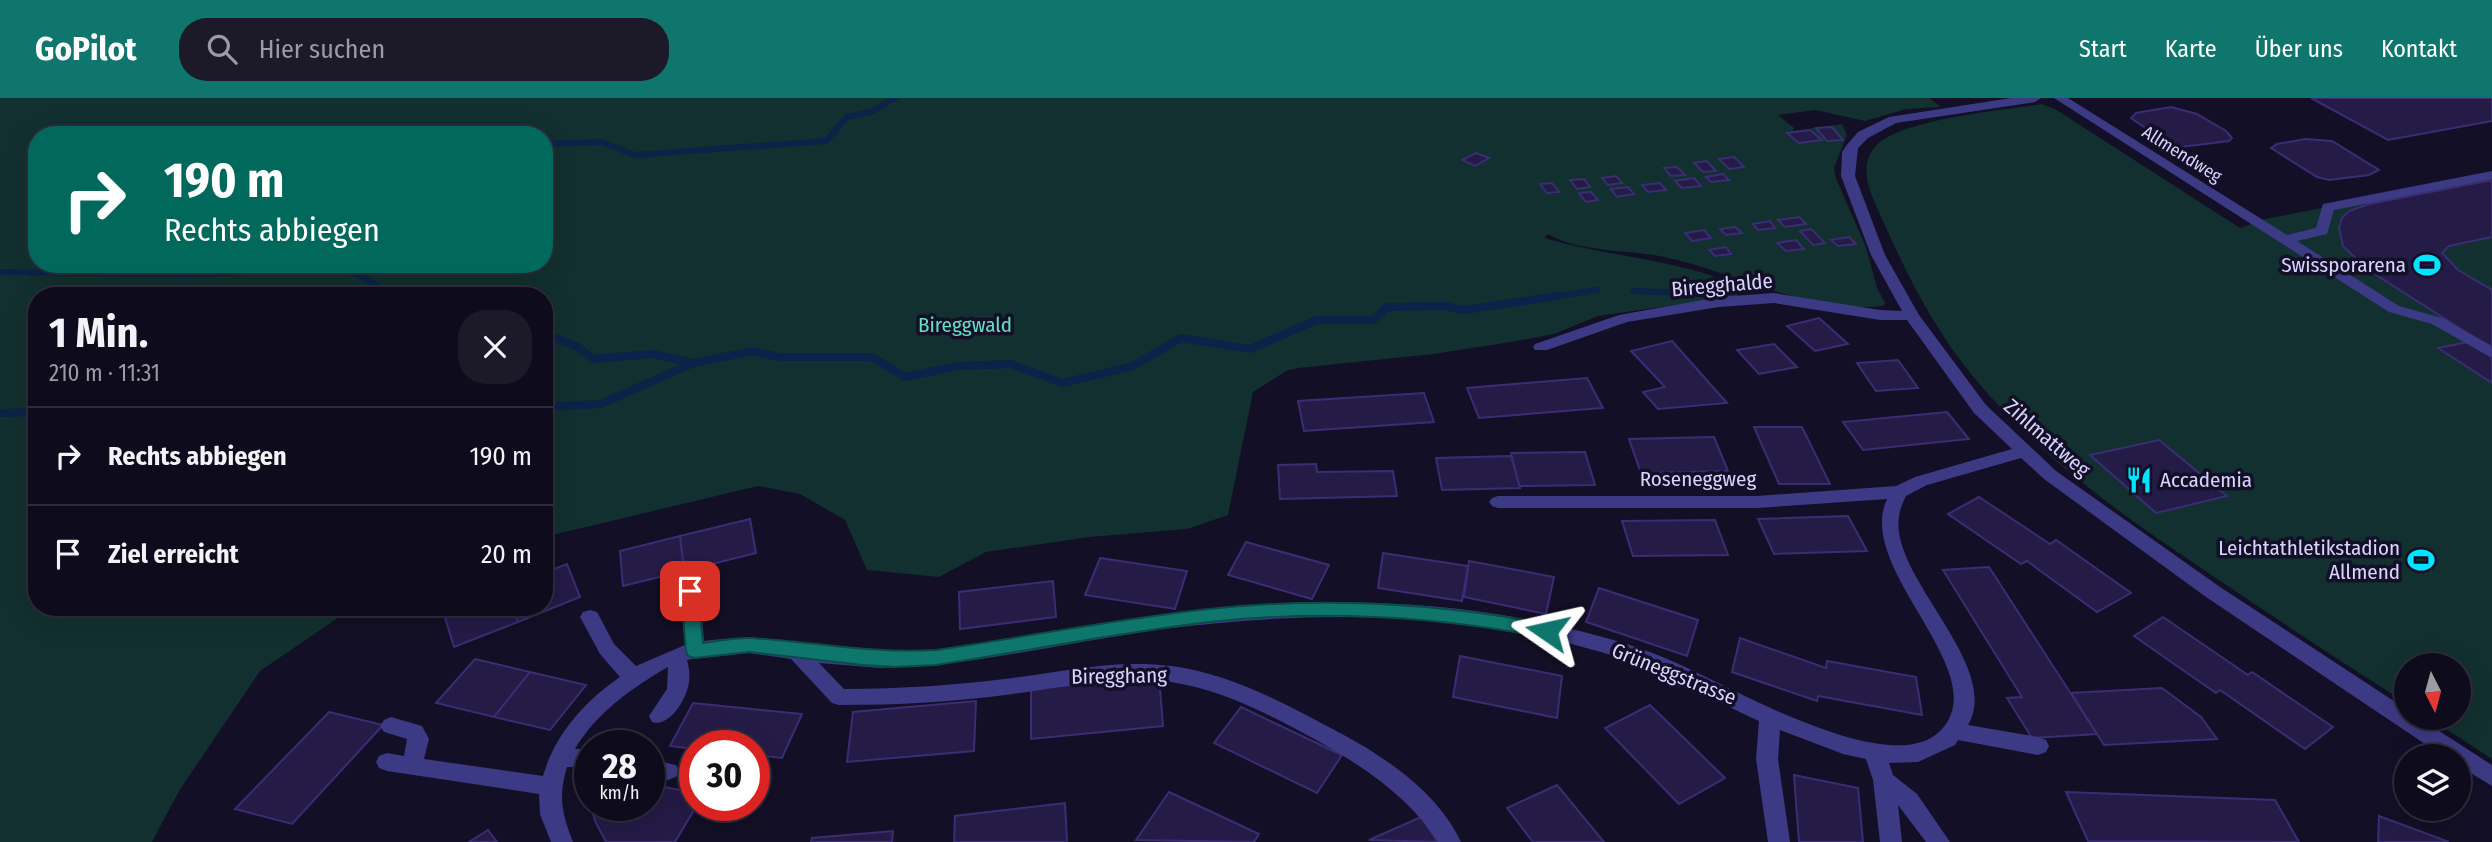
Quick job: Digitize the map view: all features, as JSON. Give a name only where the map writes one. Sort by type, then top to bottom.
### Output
[{"type":"street","name":"Zihlmattweg","points":[[2035,98],[1893,120],[1863,135],[1849,152],[1848,176],[1869,233],[1890,279],[1912,316],[1980,409],[2050,475],[2134,537],[2370,698],[2492,777]]},
{"type":"street","name":"Allmendweg","points":[[2060,98],[2394,309],[2437,321],[2492,353]]},
{"type":"street","points":[[2284,240],[2322,231],[2328,207],[2492,175]]},
{"type":"street","name":"Biregghalde","points":[[1541,347],[1624,318],[1733,301],[1774,298],[1880,315],[1912,316]]},
{"type":"street","points":[[2024,451],[1920,481],[1899,492],[1889,519],[1897,556],[1957,665],[1965,694],[1962,719],[1954,731],[2038,747]]},
{"type":"street","name":"Roseneggweg","points":[[1498,502],[1757,502],[1899,492]]},
{"type":"street","points":[[659,716],[680,687],[686,654],[690,591]]},
{"type":"street","name":"Grüneggstrasse","points":[[562,842],[551,816],[551,785],[559,758],[578,725],[599,703],[633,677],[686,654],[739,645],[895,660],[956,656],[1209,616],[1316,609],[1432,613],[1494,621],[1587,640],[1656,662],[1819,738],[1866,753],[1901,755],[1930,750],[1954,731]]},
{"type":"street","points":[[590,617],[607,649],[633,677]]},
{"type":"street","name":"Biregghang","points":[[796,651],[839,697],[919,695],[1013,686],[1091,673],[1171,674],[1251,695],[1362,755],[1431,812],[1450,842]]},
{"type":"street","points":[[1770,716],[1767,758],[1779,842]]},
{"type":"street","points":[[391,726],[415,732],[418,739],[412,766]]},
{"type":"street","points":[[1875,754],[1884,780],[1891,842]]},
{"type":"street","points":[[559,758],[574,758]]},
{"type":"street","points":[[387,762],[528,785],[551,785]]},
{"type":"street","points":[[1884,780],[1909,801],[1939,842]]},
{"type":"green space","name":"Bireggwald","points":[[0,98],[1929,98],[1941,107],[1906,109],[1865,121],[1815,110],[1778,115],[1794,128],[1793,131],[1842,124],[1847,135],[1834,168],[1835,176],[1866,247],[1877,288],[1885,303],[1883,306],[1827,304],[1664,257],[1589,248],[1694,270],[1742,287],[1723,286],[1725,290],[1739,295],[1737,296],[1598,316],[1554,334],[1517,341],[1434,354],[1286,371],[1253,392],[1228,515],[1187,529],[1089,537],[986,552],[939,577],[867,570],[845,520],[800,494],[758,486],[553,535],[553,287],[28,287],[28,616],[341,616],[260,671],[179,791],[152,842],[0,842]],"holes":[[[1548,234],[1589,248],[1544,238]]]},
{"type":"green space","points":[[2042,104],[2055,109],[2240,228],[2265,219],[2492,175],[2492,759],[2447,730],[2471,730],[2471,653],[2394,653],[2394,695],[2176,551],[2084,484],[2028,435],[1962,363],[1937,327],[1896,250],[1869,188],[1867,167],[1869,156],[1875,147],[1887,137],[1928,123]]},
{"type":"building","points":[[2311,98],[2492,98],[2492,121],[2388,140]]},
{"type":"building","points":[[2171,107],[2197,114],[2226,131],[2232,138],[2229,141],[2181,147],[2163,140],[2131,118],[2136,113]]},
{"type":"building","points":[[1832,127],[1843,140],[1827,141],[1816,128]]},
{"type":"building","points":[[1810,130],[1822,140],[1799,143],[1787,133]]},
{"type":"building","points":[[2305,139],[2332,141],[2379,170],[2369,175],[2329,180],[2317,177],[2271,148],[2277,144]]},
{"type":"building","points":[[1476,153],[1489,158],[1475,166],[1462,160]]},
{"type":"building","points":[[1734,157],[1744,167],[1729,169],[1719,159]]},
{"type":"building","points":[[1707,161],[1716,171],[1703,172],[1694,163]]},
{"type":"building","points":[[1677,167],[1685,175],[1671,176],[1664,168]]},
{"type":"building","points":[[1723,174],[1729,180],[1711,182],[1706,177]]},
{"type":"building","points":[[1616,176],[1622,183],[1608,185],[1602,178]]},
{"type":"building","points":[[1694,178],[1701,186],[1682,188],[1675,181]]},
{"type":"building","points":[[1584,179],[1590,187],[1577,189],[1570,180]]},
{"type":"building","name":"Swissporarena","points":[[2492,180],[2492,237],[2449,246],[2442,253],[2458,270],[2492,290],[2492,349],[2367,269],[2343,246],[2339,228],[2342,218],[2349,211],[2369,204]]},
{"type":"building","points":[[1552,183],[1559,192],[1547,193],[1540,184]]},
{"type":"building","points":[[1660,183],[1666,190],[1648,192],[1642,185]]},
{"type":"building","points":[[1628,187],[1634,194],[1617,197],[1611,189]]},
{"type":"building","points":[[1591,192],[1598,200],[1586,202],[1579,193]]},
{"type":"building","points":[[1799,217],[1806,224],[1785,227],[1778,220]]},
{"type":"building","points":[[1770,221],[1775,228],[1758,230],[1753,224]]},
{"type":"building","points":[[1735,227],[1742,233],[1726,235],[1720,229]]},
{"type":"building","points":[[1811,229],[1825,243],[1813,245],[1800,231]]},
{"type":"building","points":[[1704,230],[1711,238],[1692,241],[1685,233]]},
{"type":"building","points":[[1849,237],[1856,244],[1838,246],[1831,240]]},
{"type":"building","points":[[1796,240],[1804,249],[1786,251],[1777,243]]},
{"type":"building","points":[[1726,247],[1731,254],[1715,256],[1709,250]]},
{"type":"building","points":[[1819,318],[1848,344],[1815,351],[1787,326]]},
{"type":"building","points":[[1672,341],[1727,403],[1658,409],[1643,392],[1665,387],[1631,351]]},
{"type":"building","points":[[2468,342],[2492,357],[2492,383],[2438,348]]},
{"type":"building","points":[[1774,344],[1797,367],[1759,374],[1737,350]]},
{"type":"building","points":[[1898,360],[1918,388],[1876,391],[1857,363]]},
{"type":"building","points":[[1587,378],[1603,408],[1479,418],[1467,388]]},
{"type":"building","points":[[1424,393],[1434,422],[1304,431],[1298,401]]},
{"type":"building","points":[[1947,412],[1969,439],[1863,450],[1843,422]]},
{"type":"building","points":[[1754,427],[1802,427],[1830,484],[1779,484]]},
{"type":"building","points":[[1714,437],[1728,471],[1641,473],[1629,439]]},
{"type":"building","points":[[2159,440],[2227,496],[2156,513],[2090,455]]},
{"type":"building","points":[[1585,452],[1595,485],[1519,486],[1511,453]]},
{"type":"building","points":[[1511,456],[1520,488],[1442,490],[1436,458]]},
{"type":"building","points":[[1316,464],[1317,472],[1393,471],[1397,496],[1280,499],[1278,465]]},
{"type":"building","points":[[1979,497],[2050,544],[2056,540],[2131,593],[2097,612],[2027,561],[2021,564],[1948,514]]},
{"type":"building","points":[[1848,516],[1867,551],[1774,554],[1758,519]]},
{"type":"building","points":[[750,519],[756,553],[684,571],[680,536]]},
{"type":"building","points":[[1715,520],[1728,555],[1633,556],[1622,521]]},
{"type":"building","points":[[680,536],[684,571],[623,586],[620,551]]},
{"type":"building","points":[[1246,542],[1329,565],[1312,599],[1228,575]]},
{"type":"building","points":[[1383,553],[1468,566],[1462,601],[1378,588]]},
{"type":"building","points":[[1100,558],[1187,571],[1175,609],[1085,595]]},
{"type":"building","points":[[1469,561],[1554,577],[1546,614],[1464,597]]},
{"type":"building","points":[[567,564],[580,597],[553,608],[553,569]]},
{"type":"building","points":[[1989,567],[2097,734],[2032,738],[2007,698],[2022,697],[1943,570]]},
{"type":"building","points":[[1053,581],[1056,617],[960,629],[959,592]]},
{"type":"building","points":[[1599,588],[1698,620],[1687,656],[1586,622]]},
{"type":"building","points":[[445,616],[516,616],[518,622],[454,647]]},
{"type":"building","points":[[516,616],[533,616],[518,622]]},
{"type":"building","points":[[2163,617],[2248,675],[2252,672],[2333,727],[2305,749],[2220,690],[2216,693],[2134,636]]},
{"type":"building","points":[[1740,638],[1826,668],[1827,661],[1916,677],[1922,715],[1818,696],[1817,701],[1732,672]]},
{"type":"building","points":[[1460,656],[1562,676],[1557,718],[1453,697]]},
{"type":"building","points":[[475,659],[530,672],[494,717],[436,703]]},
{"type":"building","points":[[530,672],[586,685],[550,730],[494,717]]},
{"type":"building","points":[[1159,677],[1163,726],[1031,739],[1031,689]]},
{"type":"building","points":[[2162,688],[2201,717],[2217,739],[2104,745],[2071,693]]},
{"type":"building","points":[[976,701],[974,751],[847,762],[853,712]]},
{"type":"building","points":[[693,703],[802,714],[782,758],[770,757],[770,730],[679,730],[679,747],[670,746]]},
{"type":"building","points":[[1650,705],[1725,778],[1679,804],[1605,728]]},
{"type":"building","points":[[1241,707],[1342,755],[1317,793],[1214,743]]},
{"type":"building","points":[[329,712],[383,725],[292,824],[235,809]]},
{"type":"building","points":[[1794,775],[1858,788],[1863,842],[1799,842]]},
{"type":"building","points":[[1557,785],[1604,842],[1533,842],[1507,808]]},
{"type":"building","points":[[665,787],[679,790],[679,821],[687,821],[675,842],[606,842],[595,821],[665,821]]},
{"type":"building","points":[[1169,792],[1259,834],[1254,842],[1136,840]]},
{"type":"building","points":[[2066,792],[2275,800],[2299,842],[2088,841]]},
{"type":"building","points":[[1065,803],[1067,842],[954,842],[955,816]]},
{"type":"building","points":[[2379,816],[2449,842],[2378,842]]},
{"type":"building","points":[[1421,817],[1438,842],[1369,840]]},
{"type":"building","points":[[488,830],[497,842],[469,842]]},
{"type":"building","points":[[893,831],[892,842],[811,842],[812,838]]},
{"type":"waterway","points":[[553,144],[602,142],[635,155],[826,141],[847,117],[873,111],[895,98]]},
{"type":"waterway","points":[[0,272],[28,272]]},
{"type":"waterway","points":[[96,273],[220,273]]},
{"type":"waterway","points":[[355,273],[379,287]]},
{"type":"waterway","points":[[1546,298],[1597,290]]},
{"type":"waterway","points":[[1633,291],[1721,294]]},
{"type":"waterway","points":[[553,337],[578,347],[593,359],[653,354],[694,363],[752,351],[779,357],[872,357],[905,377],[958,366],[1010,364],[1063,383],[1133,366],[1181,338],[1250,349],[1317,320],[1373,320],[1387,307],[1445,306],[1464,310],[1557,296]]},
{"type":"waterway","points":[[553,407],[601,404],[693,363]]},
{"type":"waterway","points":[[0,413],[28,412]]},
{"type":"place","name":"Swissporarena","points":[[2427,265]]},
{"type":"place","name":"Accademia","points":[[2139,480]]},
{"type":"place","name":"Leichtathletikstadion Allmend","points":[[2421,560]]},
{"type":"route","points":[[690,591],[695,651],[749,645],[895,660],[956,656],[1209,616],[1316,609],[1432,613],[1547,631]]}]
